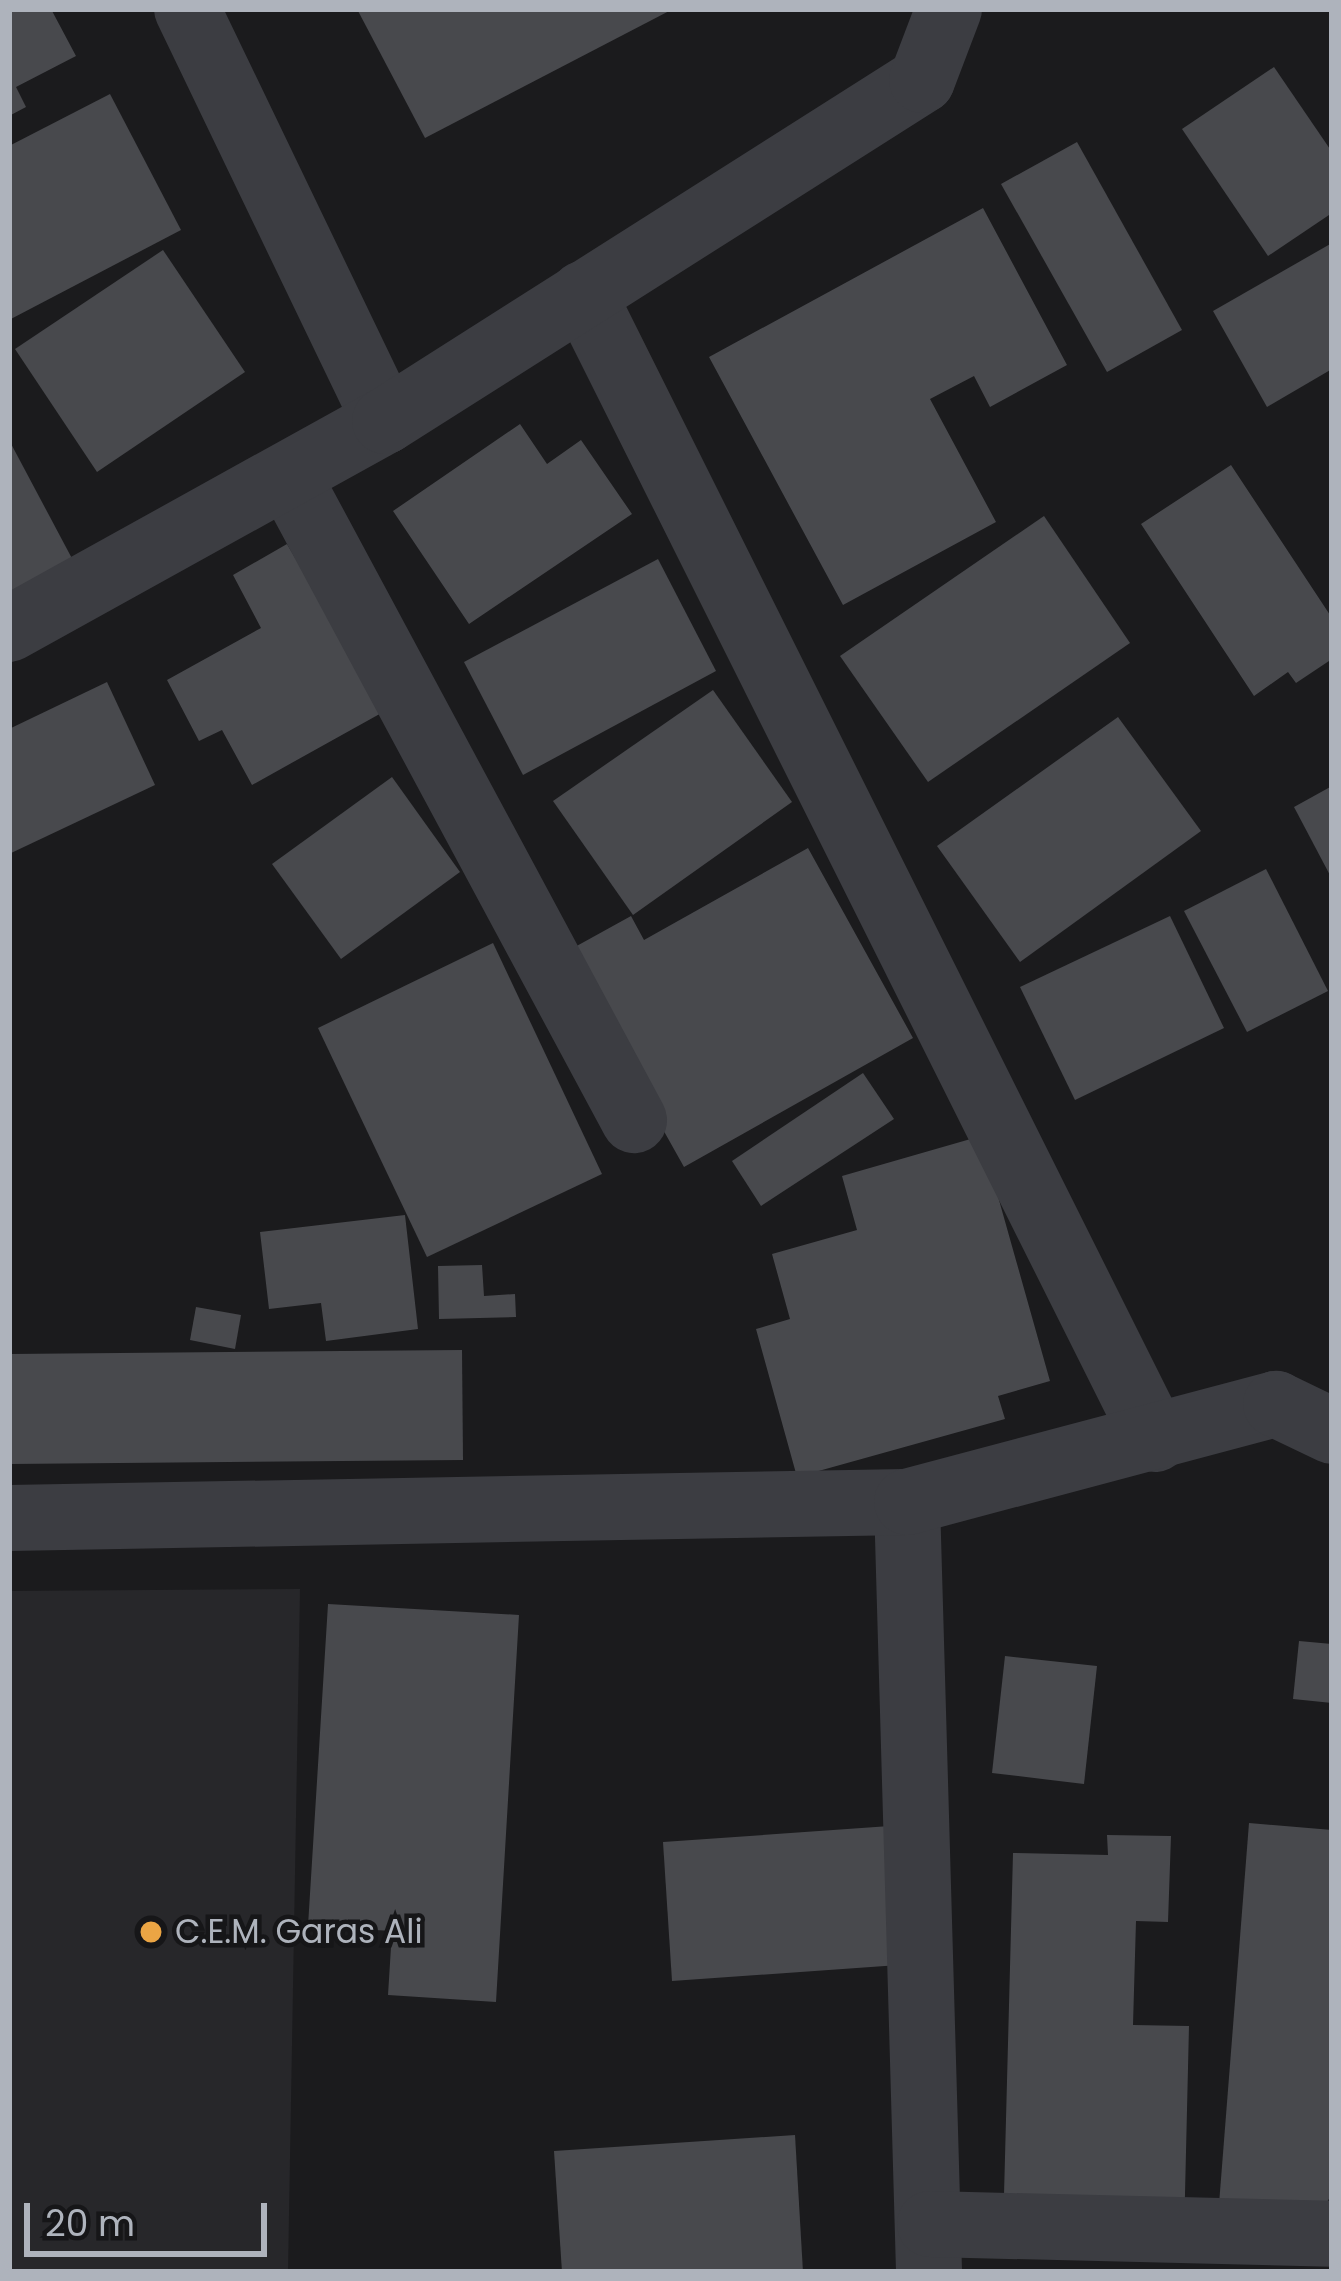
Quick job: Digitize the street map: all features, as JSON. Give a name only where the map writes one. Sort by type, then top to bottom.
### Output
[{"type":"street","points":[[187,9],[385,422]]},
{"type":"street","points":[[9,629],[385,422],[922,80],[949,9]]},
{"type":"street","points":[[583,294],[1155,1439]]},
{"type":"street","points":[[290,478],[634,1120]]},
{"type":"street","points":[[9,1518],[908,1502],[1314,1404]]},
{"type":"street","points":[[908,1502],[929,2248],[1332,2234]]},
{"type":"shaded area","name":"C.E.M. Garas Ali","points":[[300,1589],[288,2272],[9,2272],[9,1591]]},
{"type":"building","points":[[9,9],[51,9],[76,56],[16,87],[26,107],[9,116]]},
{"type":"building","points":[[357,9],[673,9],[425,138]]},
{"type":"building","points":[[1274,67],[1332,152],[1332,213],[1268,256],[1182,129]]},
{"type":"building","points":[[110,94],[181,230],[9,320],[9,146]]},
{"type":"building","points":[[1077,142],[1182,330],[1107,372],[1001,184]]},
{"type":"building","points":[[983,208],[1067,365],[990,407],[974,376],[930,399],[996,522],[843,605],[709,357]]},
{"type":"building","points":[[1332,243],[1332,369],[1267,407],[1213,311]]},
{"type":"building","points":[[163,250],[245,372],[97,472],[15,349]]},
{"type":"building","points":[[520,424],[547,464],[581,440],[632,514],[469,624],[393,511]]},
{"type":"building","points":[[9,440],[76,566],[9,602]]},
{"type":"building","points":[[1231,465],[1332,618],[1332,659],[1296,683],[1288,672],[1254,696],[1141,524]]},
{"type":"building","points":[[1044,516],[1130,643],[928,782],[840,656]]},
{"type":"building","points":[[287,544],[385,711],[252,785],[222,730],[199,741],[167,680],[261,628],[233,575]]},
{"type":"building","points":[[658,559],[716,671],[523,775],[464,662]]},
{"type":"building","points":[[107,682],[155,785],[9,854],[9,729]]},
{"type":"building","points":[[713,690],[792,802],[633,915],[553,801]]},
{"type":"building","points":[[1118,717],[1201,831],[1020,962],[937,846]]},
{"type":"building","points":[[392,777],[460,872],[341,959],[272,864]]},
{"type":"building","points":[[1332,786],[1332,879],[1294,807]]},
{"type":"building","points":[[808,848],[913,1038],[684,1167],[564,953],[631,916],[644,940]]},
{"type":"building","points":[[1266,869],[1328,991],[1247,1032],[1184,911]]},
{"type":"building","points":[[1170,916],[1224,1028],[1075,1100],[1020,987]]},
{"type":"building","points":[[493,943],[602,1174],[427,1257],[318,1028]]},
{"type":"building","points":[[863,1073],[894,1119],[761,1206],[732,1161]]},
{"type":"building","points":[[981,1136],[1050,1381],[998,1396],[1005,1419],[797,1477],[756,1329],[790,1319],[772,1254],[857,1230],[842,1176]]},
{"type":"building","points":[[405,1215],[418,1329],[326,1341],[321,1303],[269,1309],[260,1232]]},
{"type":"building","points":[[482,1265],[484,1296],[515,1294],[516,1317],[439,1319],[438,1266]]},
{"type":"building","points":[[196,1307],[241,1315],[235,1349],[190,1340]]},
{"type":"building","points":[[462,1350],[463,1460],[10,1464],[10,1354]]},
{"type":"building","points":[[328,1604],[519,1615],[496,2002],[388,1995],[392,1931],[308,1926]]},
{"type":"building","points":[[1299,1641],[1332,1644],[1332,1703],[1293,1699]]},
{"type":"building","points":[[1005,1656],[1097,1666],[1084,1784],[992,1773]]},
{"type":"building","points":[[1249,1823],[1332,1830],[1332,2194],[1313,2225],[1218,2217]]},
{"type":"building","points":[[904,1825],[913,1964],[672,1981],[663,1842]]},
{"type":"building","points":[[1107,1835],[1171,1836],[1168,1922],[1136,1921],[1133,2025],[1189,2026],[1184,2236],[1003,2233],[1013,1853],[1108,1855]]},
{"type":"building","points":[[795,2135],[803,2272],[562,2272],[554,2151]]},
{"type":"place","name":"C.E.M. Garas Ali","points":[[151,1932]]}]
